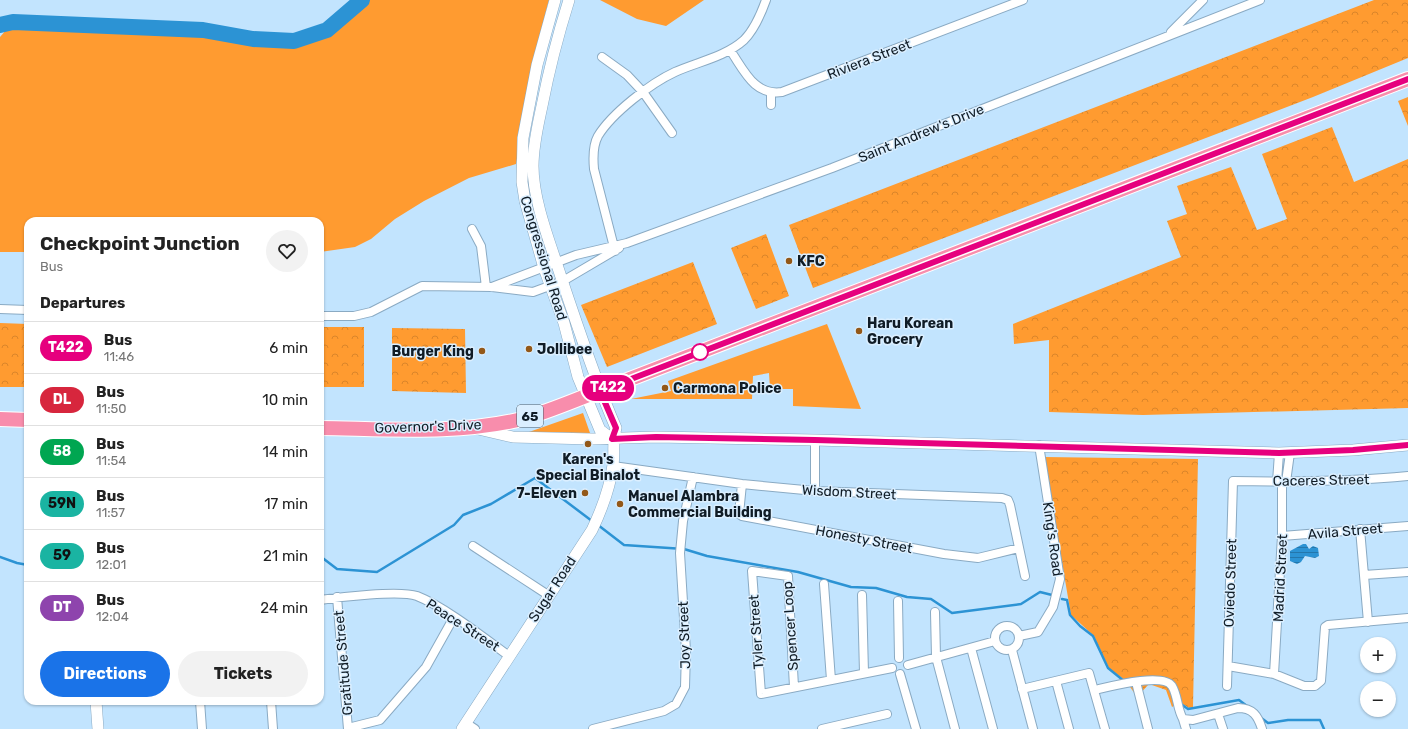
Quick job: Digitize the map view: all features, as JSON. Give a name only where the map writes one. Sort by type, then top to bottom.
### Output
[{"type":"highway","name":"Governor's Drive","points":[[324,428],[444,429],[472,427],[526,418],[600,391],[1408,80]]},
{"type":"highway","points":[[3,419],[24,420]]},
{"type":"highway","points":[[3,419],[24,428]]},
{"type":"main road","name":"Congressional Road","points":[[554,0],[536,65],[523,138],[521,159],[525,201],[544,268],[564,323],[578,377],[586,396]]},
{"type":"main road","name":"Congressional Road","points":[[569,0],[550,67],[535,139],[533,159],[536,193],[557,264],[600,391]]},
{"type":"main road","name":"Sugar Road","points":[[468,727],[509,656],[592,530],[601,512],[607,494],[613,466],[612,439],[616,428],[600,391]]},
{"type":"main road","points":[[586,396],[600,430],[612,439]]},
{"type":"main road","name":"65","points":[[472,427],[513,437],[612,439],[656,437],[815,440],[1285,453],[1353,450],[1408,445]]},
{"type":"main road","points":[[96,705],[98,729]]},
{"type":"street","points":[[614,248],[594,168],[594,148],[598,136],[608,123],[643,92],[674,73],[730,50],[744,39],[751,30],[766,0]]},
{"type":"street","name":"Riviera Street","points":[[771,93],[792,88],[1023,0]]},
{"type":"street","name":"Saint Andrew's Drive","points":[[489,287],[557,264],[576,255],[627,244],[832,168],[1168,35],[1202,0]]},
{"type":"street","points":[[1242,0],[1257,1]]},
{"type":"street","points":[[1168,35],[1257,1]]},
{"type":"street","points":[[730,50],[755,85],[763,91],[771,93],[771,105]]},
{"type":"street","points":[[602,57],[627,75],[643,92],[672,133]]},
{"type":"street","points":[[472,229],[481,246],[489,287]]},
{"type":"street","name":"Saint Andrew's Drive","points":[[324,316],[354,316],[371,312],[422,286],[489,287],[533,292],[563,281],[614,248]]},
{"type":"street","points":[[0,309],[24,310]]},
{"type":"street","points":[[815,440],[815,491]]},
{"type":"street","name":"King's Road","points":[[1019,636],[1038,632],[1053,607],[1060,579],[1039,445]]},
{"type":"street","name":"Madrid Street","points":[[1274,674],[1282,536],[1282,482],[1278,466],[1285,453]]},
{"type":"street","name":"Madrid Street","points":[[1282,482],[1288,466],[1285,453]]},
{"type":"street","name":"Wisdom Street","points":[[613,466],[693,478],[815,491],[1002,498],[1008,500],[1010,505],[1024,576]]},
{"type":"street","name":"Caceres Street","points":[[1233,480],[1282,482],[1357,481],[1408,476]]},
{"type":"street","name":"Joy Street","points":[[593,729],[609,727],[664,711],[676,704],[685,686],[686,651],[681,548],[683,521],[693,478]]},
{"type":"street","name":"Oviedo Street","points":[[1227,686],[1233,480]]},
{"type":"street","name":"Honesty Street","points":[[742,484],[738,509],[739,514],[742,516],[944,554],[978,558],[1019,548]]},
{"type":"street","name":"Avila Street","points":[[1282,536],[1408,526]]},
{"type":"street","points":[[1360,529],[1368,622]]},
{"type":"street","points":[[473,546],[548,595]]},
{"type":"street","name":"Spencer Loop","points":[[752,571],[788,576],[794,687]]},
{"type":"street","name":"Tyler Street","points":[[752,571],[761,694],[794,687]]},
{"type":"street","points":[[1364,575],[1408,572]]},
{"type":"street","points":[[824,584],[831,680]]},
{"type":"street","name":"Peace Street","points":[[324,599],[337,597],[399,594],[416,596],[454,618],[509,656]]},
{"type":"street","points":[[862,595],[864,673]]},
{"type":"street","name":"Gratitude Street","points":[[337,597],[348,728]]},
{"type":"street","points":[[898,601],[899,658]]},
{"type":"street","points":[[935,612],[936,657],[955,729]]},
{"type":"street","points":[[348,728],[380,720],[426,667],[454,618]]},
{"type":"street","points":[[1228,666],[1274,674],[1304,686],[1315,686],[1321,681],[1325,627],[1328,625],[1408,618]]},
{"type":"street","points":[[1004,626],[1012,627],[1019,636],[1018,644],[1012,650],[1003,650],[995,641],[995,633],[1004,626]]},
{"type":"street","points":[[908,665],[995,641]]},
{"type":"street","points":[[971,648],[993,729]]},
{"type":"street","points":[[1012,650],[1033,729]]},
{"type":"street","points":[[892,668],[893,662],[899,658]]},
{"type":"street","points":[[899,658],[906,661],[908,665]]},
{"type":"street","points":[[900,674],[905,672],[908,665]]},
{"type":"street","points":[[794,687],[892,668]]},
{"type":"street","points":[[892,668],[895,672],[900,674],[916,729]]},
{"type":"street","points":[[1022,689],[1089,673],[1105,729]]},
{"type":"street","points":[[1094,690],[1136,682],[1157,680],[1167,682],[1172,686],[1186,729]]},
{"type":"street","points":[[1056,681],[1069,729]]},
{"type":"street","points":[[1136,682],[1148,729]]},
{"type":"street","points":[[200,705],[202,729]]},
{"type":"street","points":[[271,705],[273,729]]},
{"type":"street","points":[[1183,719],[1192,720],[1245,708],[1252,711],[1257,716],[1262,729]]},
{"type":"street","points":[[822,729],[887,714]]},
{"type":"street","points":[[1218,714],[1222,729]]},
{"type":"street","points":[[862,720],[864,729]]},
{"type":"green space","points":[[362,0],[549,0],[539,38],[516,164],[469,178],[424,201],[395,219],[371,239],[355,247],[324,251],[324,217],[24,217],[24,252],[0,252],[0,37],[13,22],[203,30],[253,39],[294,41],[327,30]]},
{"type":"green space","points":[[600,0],[704,0],[666,26],[637,19]]},
{"type":"green space","points":[[1374,0],[1408,0],[1408,58],[1313,97],[813,288],[789,225]]},
{"type":"green space","points":[[1408,97],[1408,126],[1398,101]]},
{"type":"green space","points":[[1332,127],[1354,182],[1408,159],[1408,408],[1143,415],[1049,412],[1049,340],[1014,344],[1013,324],[1181,257],[1167,221],[1187,214],[1177,186],[1231,167],[1257,230],[1287,219],[1262,154]]},
{"type":"green space","points":[[766,234],[789,296],[756,309],[731,248]]},
{"type":"green space","points":[[693,262],[717,324],[607,367],[581,305]]},
{"type":"green space","points":[[0,323],[24,324],[24,387],[0,387]]},
{"type":"green space","points":[[827,324],[861,409],[793,406],[793,389],[770,389],[769,373],[753,376],[752,399],[631,399],[671,391],[668,381]]},
{"type":"green space","points":[[324,327],[364,327],[364,387],[324,387]]},
{"type":"green space","points":[[392,328],[465,329],[466,393],[392,391]]},
{"type":"green space","points":[[583,413],[590,433],[529,432]]},
{"type":"green space","points":[[1044,457],[1198,459],[1193,707],[1189,708],[1180,702],[1172,707],[1166,690],[1149,684],[1137,697],[1126,681],[1109,668],[1094,636],[1071,615]]},
{"type":"water","points":[[1303,544],[1306,544],[1309,549],[1313,546],[1318,548],[1319,556],[1315,558],[1305,556],[1301,562],[1297,564],[1290,561],[1290,551]]},
{"type":"waterway","points":[[0,25],[13,22],[203,30],[253,39],[294,41],[327,30],[362,0]]},
{"type":"waterway","points":[[324,559],[337,569],[377,572],[454,525],[463,515],[491,504],[535,478],[592,521]]},
{"type":"waterway","points":[[598,525],[624,545],[684,549],[707,556],[798,572],[851,587],[876,588],[907,597],[931,599],[952,613],[1021,604],[1040,592],[1052,595]]},
{"type":"waterway","points":[[0,557],[24,564]]},
{"type":"waterway","points":[[1062,599],[1067,600],[1070,615],[1080,626],[1093,636],[1108,668],[1124,681]]},
{"type":"waterway","points":[[1181,704],[1188,709],[1239,700],[1247,706]]},
{"type":"waterway","points":[[1260,717],[1268,723],[1288,720],[1320,720],[1324,729]]},
{"type":"bus line","name":"T422","points":[[1408,79],[600,391],[616,428],[612,439],[656,437],[815,440],[1039,445],[1279,453],[1353,450],[1408,445]]},
{"type":"place","name":"KFC","points":[[789,261]]},
{"type":"place","name":"Haru Korean Grocery","points":[[859,331]]},
{"type":"place","name":"Jollibee","points":[[529,349]]},
{"type":"place","name":"Burger King","points":[[482,351]]},
{"type":"place","name":"Carmona Police","points":[[665,388]]},
{"type":"place","name":"Karen's Special Binalot","points":[[588,444]]},
{"type":"place","name":"7-Eleven","points":[[585,493]]},
{"type":"place","name":"Manuel Alambra Commercial Building","points":[[620,504]]}]
